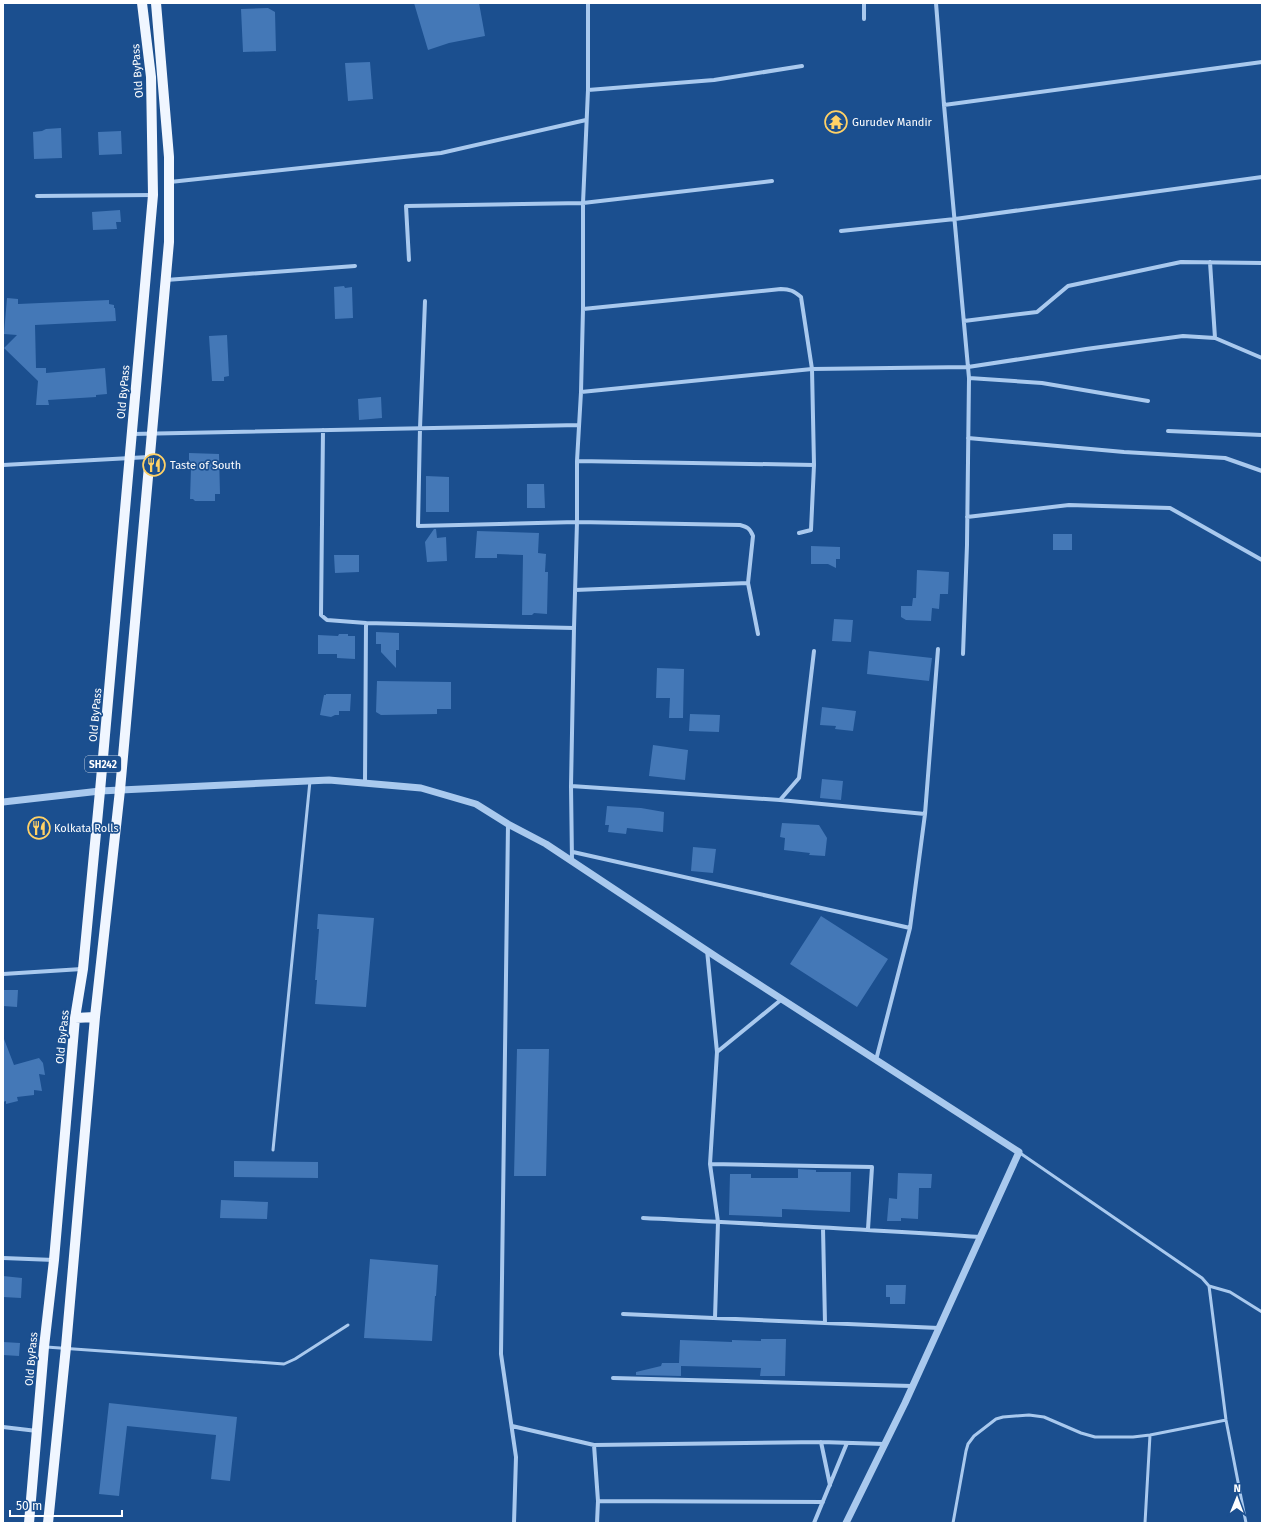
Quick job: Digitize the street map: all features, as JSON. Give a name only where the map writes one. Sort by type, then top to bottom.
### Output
[{"type":"main road","name":"Old ByPass","points":[[29,1523],[75,1018],[83,969],[100,791],[153,195],[151,77],[142,3]]},
{"type":"main road","points":[[48,1523],[66,1347],[95,1017],[120,790],[169,242],[169,157],[156,3]]},
{"type":"main road","points":[[75,1018],[95,1017]]},
{"type":"street","points":[[572,861],[571,786],[577,460],[581,392],[583,309],[583,203],[588,90],[588,3]]},
{"type":"street","points":[[864,3],[864,20]]},
{"type":"street","points":[[936,3],[969,378],[963,654]]},
{"type":"street","points":[[944,104],[1262,62]]},
{"type":"street","points":[[588,90],[714,80],[802,66]]},
{"type":"street","points":[[169,182],[441,153],[586,120]]},
{"type":"street","points":[[841,231],[955,219],[1262,177]]},
{"type":"street","points":[[409,260],[406,206],[583,203],[772,182]]},
{"type":"street","points":[[37,196],[153,195]]},
{"type":"street","points":[[964,322],[1037,312],[1068,286],[1181,262],[1262,263]]},
{"type":"street","points":[[1210,262],[1215,338]]},
{"type":"street","points":[[166,280],[355,266]]},
{"type":"street","points":[[583,309],[788,289],[801,297],[812,369],[814,465],[811,530],[799,533]]},
{"type":"street","points":[[425,301],[418,526],[577,522],[746,527],[751,529],[754,536],[748,583],[758,634]]},
{"type":"street","points":[[581,392],[812,369],[968,367],[1182,336],[1215,338],[1262,358]]},
{"type":"street","points":[[969,378],[1042,383],[1148,401]]},
{"type":"street","points":[[131,434],[152,435],[579,425]]},
{"type":"street","points":[[323,430],[320,615],[327,620],[366,623],[574,628]]},
{"type":"street","points":[[1168,431],[1262,435]]},
{"type":"street","points":[[968,438],[1124,452],[1225,458],[1262,471]]},
{"type":"street","points":[[3,465],[150,457]]},
{"type":"street","points":[[577,460],[814,465]]},
{"type":"street","points":[[967,517],[1069,505],[1170,508],[1262,560]]},
{"type":"street","points":[[575,590],[748,583]]},
{"type":"street","points":[[366,623],[366,783]]},
{"type":"street","points":[[780,800],[800,778],[814,650]]},
{"type":"street","points":[[876,1060],[910,928],[925,814],[938,650]]},
{"type":"street","points":[[3,802],[100,791],[329,780],[421,788],[476,804],[508,824],[546,844],[1019,1152],[912,1386],[846,1523]]},
{"type":"street","points":[[571,786],[780,800],[925,814]]},
{"type":"street","points":[[508,824],[501,1354],[516,1457],[514,1523]]},
{"type":"street","points":[[573,852],[910,928]]},
{"type":"street","points":[[707,950],[717,1052],[710,1164],[718,1222],[715,1318]]},
{"type":"street","points":[[3,974],[83,969]]},
{"type":"street","points":[[717,1052],[782,999]]},
{"type":"street","points":[[710,1164],[872,1167],[868,1229]]},
{"type":"street","points":[[643,1218],[868,1229],[980,1237]]},
{"type":"street","points":[[824,1228],[825,1323]]},
{"type":"street","points":[[3,1258],[54,1260]]},
{"type":"street","points":[[623,1314],[939,1328]]},
{"type":"street","points":[[612,1378],[912,1386]]},
{"type":"street","points":[[512,1426],[594,1445],[821,1442],[884,1444]]},
{"type":"street","points":[[3,1427],[38,1431]]},
{"type":"street","points":[[821,1442],[830,1485]]},
{"type":"street","points":[[814,1523],[847,1443]]},
{"type":"street","points":[[594,1445],[598,1501],[597,1523]]},
{"type":"street","points":[[598,1501],[823,1502]]},
{"type":"lane","points":[[273,1150],[310,781]]},
{"type":"lane","points":[[1019,1152],[1202,1278],[1209,1286],[1230,1292],[1262,1312]]},
{"type":"lane","points":[[1209,1286],[1226,1420],[1246,1523]]},
{"type":"lane","points":[[44,1347],[66,1347],[284,1364],[295,1359],[348,1325]]},
{"type":"lane","points":[[953,1523],[968,1444],[974,1436],[996,1419],[1003,1417],[1044,1417],[1081,1433],[1095,1437],[1133,1437],[1150,1435],[1226,1420]]},
{"type":"lane","points":[[1145,1523],[1150,1435]]},
{"type":"building","points":[[414,3],[479,3],[485,36],[449,43],[428,50]]},
{"type":"building","points":[[268,8],[275,12],[276,51],[243,52],[241,9]]},
{"type":"building","points":[[370,62],[373,99],[348,101],[345,63]]},
{"type":"building","points":[[61,128],[62,158],[34,159],[33,132]]},
{"type":"building","points":[[121,131],[122,154],[99,155],[98,132]]},
{"type":"building","points":[[120,210],[121,222],[116,222],[117,229],[93,230],[92,212]]},
{"type":"building","points":[[344,286],[345,288],[352,287],[353,318],[335,319],[334,287]]},
{"type":"building","points":[[7,298],[18,299],[18,304],[109,300],[109,304],[114,305],[115,308],[116,321],[35,325],[36,368],[46,368],[46,373],[105,368],[107,394],[96,395],[96,397],[48,400],[49,405],[36,405],[38,381],[4,348],[17,335],[4,334]]},
{"type":"building","points":[[227,335],[229,376],[224,377],[224,381],[212,381],[209,336]]},
{"type":"building","points":[[381,397],[382,418],[359,420],[358,399]]},
{"type":"building","points":[[189,453],[219,454],[220,494],[215,494],[215,501],[195,501],[190,499],[191,468],[189,468]]},
{"type":"building","points":[[426,476],[449,477],[449,512],[426,512]]},
{"type":"building","points":[[527,484],[544,484],[545,508],[527,508]]},
{"type":"building","points":[[434,529],[436,529],[437,538],[446,537],[447,561],[427,562],[425,542]]},
{"type":"building","points":[[477,531],[539,533],[538,553],[546,554],[545,572],[548,572],[547,614],[534,613],[532,615],[522,615],[523,555],[497,554],[497,558],[475,558]]},
{"type":"building","points":[[1053,534],[1072,534],[1072,550],[1053,550]]},
{"type":"building","points":[[811,546],[840,547],[840,559],[836,559],[836,568],[828,564],[811,564]]},
{"type":"building","points":[[334,555],[359,555],[359,572],[335,573]]},
{"type":"building","points":[[917,570],[949,572],[948,594],[940,594],[939,609],[932,608],[931,621],[906,620],[901,617],[901,606],[912,606],[913,598],[916,598]]},
{"type":"building","points":[[834,619],[853,620],[851,642],[832,641]]},
{"type":"building","points":[[376,632],[399,633],[399,650],[396,650],[396,668],[381,652],[381,644],[376,644]]},
{"type":"building","points":[[339,634],[355,636],[355,659],[337,658],[337,654],[318,654],[318,635],[338,636]]},
{"type":"building","points":[[869,651],[932,658],[929,681],[867,674]]},
{"type":"building","points":[[657,668],[684,669],[683,718],[669,718],[670,698],[656,698]]},
{"type":"building","points":[[377,681],[451,682],[451,709],[437,709],[437,714],[381,715],[376,712]]},
{"type":"building","points":[[351,694],[350,711],[339,711],[339,715],[331,717],[320,715],[324,695]]},
{"type":"building","points":[[822,707],[856,711],[853,731],[835,729],[836,726],[820,725]]},
{"type":"building","points":[[690,714],[720,715],[719,732],[689,731]]},
{"type":"building","points":[[653,745],[688,750],[685,780],[649,776]]},
{"type":"building","points":[[822,779],[843,781],[841,800],[820,798]]},
{"type":"building","points":[[607,806],[641,808],[664,812],[663,832],[627,828],[626,834],[608,832],[609,825],[605,825]]},
{"type":"building","points":[[782,823],[819,825],[827,838],[825,856],[809,855],[810,853],[784,850],[785,838],[780,837]]},
{"type":"building","points":[[693,847],[716,849],[713,873],[691,871]]},
{"type":"building","points":[[318,914],[374,918],[366,1007],[315,1004],[317,980],[315,980],[319,929],[317,929]]},
{"type":"building","points":[[821,916],[888,959],[857,1007],[790,964]]},
{"type":"building","points":[[3,990],[18,990],[17,1007],[3,1006]]},
{"type":"building","points":[[3,1039],[14,1065],[39,1058],[43,1063],[45,1075],[39,1074],[42,1091],[34,1090],[34,1095],[17,1097],[18,1101],[6,1104],[6,1101],[3,1102]]},
{"type":"building","points":[[517,1049],[549,1049],[546,1176],[514,1176]]},
{"type":"building","points":[[234,1161],[318,1162],[318,1178],[234,1177]]},
{"type":"building","points":[[798,1169],[816,1170],[816,1172],[851,1172],[850,1212],[782,1209],[782,1217],[729,1215],[730,1174],[751,1174],[751,1178],[798,1178]]},
{"type":"building","points":[[898,1173],[932,1174],[931,1188],[919,1188],[918,1219],[901,1218],[901,1221],[887,1221],[889,1198],[897,1199]]},
{"type":"building","points":[[221,1200],[268,1202],[267,1219],[220,1218]]},
{"type":"building","points":[[370,1259],[438,1265],[432,1341],[364,1338]]},
{"type":"building","points":[[3,1276],[22,1278],[21,1298],[3,1297]]},
{"type":"building","points":[[886,1285],[906,1285],[905,1304],[890,1304],[890,1297],[886,1297]]},
{"type":"building","points":[[761,1339],[786,1339],[785,1376],[760,1376],[761,1368],[681,1366],[681,1376],[636,1375],[636,1372],[661,1366],[662,1363],[679,1363],[680,1340],[732,1342],[732,1340],[761,1341]]},
{"type":"building","points":[[3,1342],[20,1343],[19,1356],[3,1355]]},
{"type":"building","points":[[109,1403],[237,1417],[230,1481],[211,1479],[216,1435],[127,1426],[119,1496],[99,1494]]},
{"type":"place","name":"Gurudev Mandir","points":[[836,122]]},
{"type":"place","name":"Taste of South","points":[[154,465]]},
{"type":"place","name":"Kolkata Rolls","points":[[39,828]]}]
